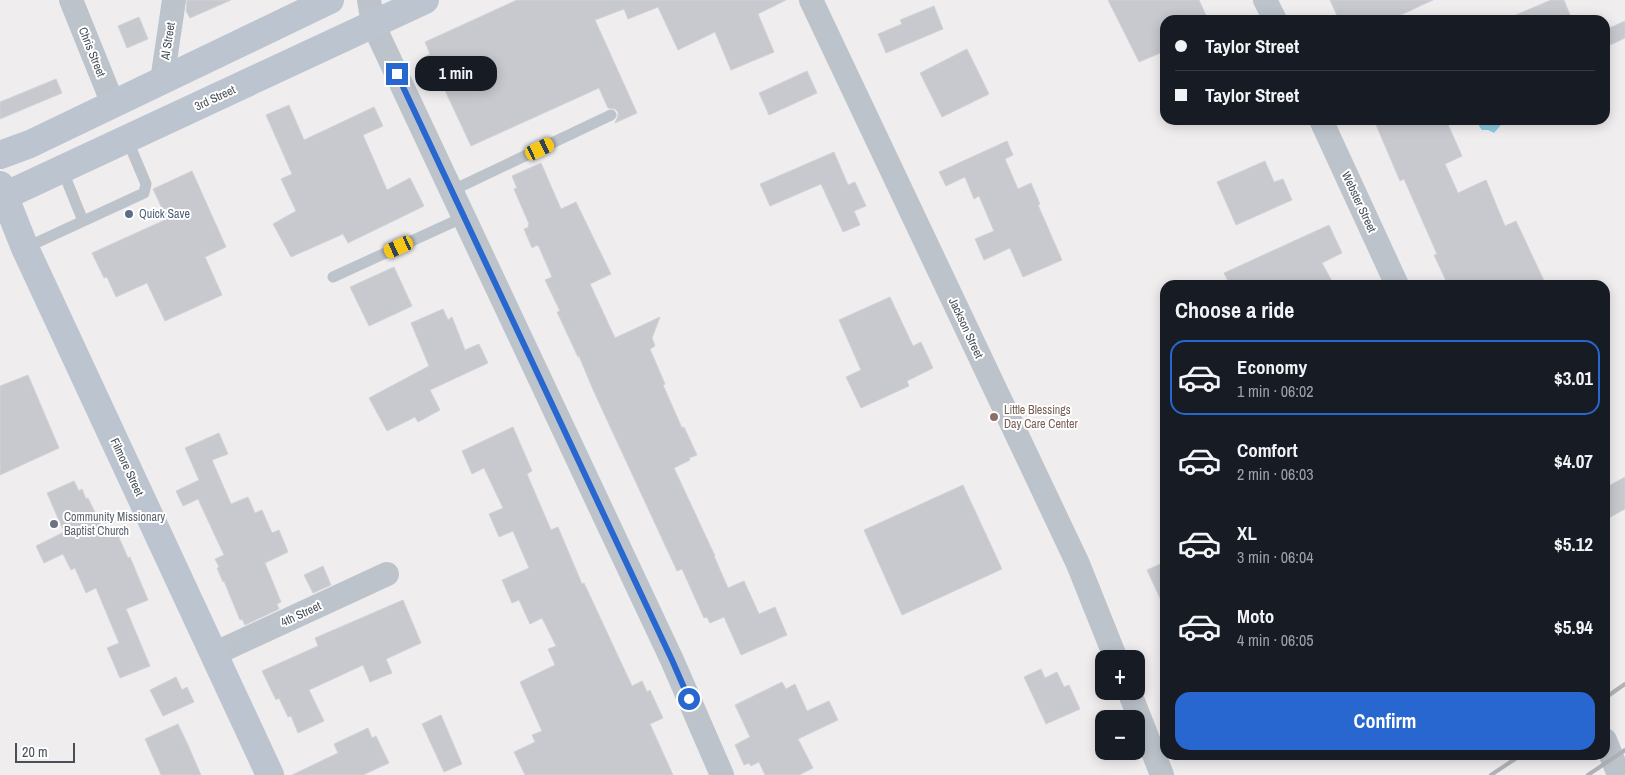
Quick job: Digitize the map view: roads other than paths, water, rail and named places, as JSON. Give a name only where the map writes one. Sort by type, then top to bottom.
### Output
[{"type":"main road","points":[[0,155],[30,144],[330,0]]},
{"type":"main road","name":"3rd Street","points":[[1,193],[62,169],[126,139],[371,12],[425,0]]},
{"type":"main road","name":"Filmore Street","points":[[1,193],[24,248],[270,775]]},
{"type":"street","name":"Chris Street","points":[[71,0],[113,104]]},
{"type":"street","name":"Al Street","points":[[162,81],[174,0]]},
{"type":"street","name":"Jackson Street","points":[[811,0],[1078,564],[1112,650]]},
{"type":"street","points":[[1266,0],[1273,15]]},
{"type":"street","points":[[371,12],[451,191],[672,660],[722,775]]},
{"type":"street","name":"Webster Street","points":[[1323,125],[1395,280]]},
{"type":"street","name":"4th Street","points":[[214,654],[387,574]]},
{"type":"street","points":[[1133,700],[1162,775]]},
{"type":"street","points":[[1610,752],[1619,775]]},
{"type":"lane","points":[[451,191],[611,115]]},
{"type":"lane","points":[[24,248],[144,193],[146,184],[126,139]]},
{"type":"lane","points":[[62,169],[84,221]]},
{"type":"lane","points":[[333,277],[464,218]]},
{"type":"water","points":[[1501,125],[1494,133],[1482,130],[1479,126]]},
{"type":"railway","points":[[1610,694],[1625,684]]},
{"type":"railway","points":[[1588,775],[1625,750]]},
{"type":"railway","points":[[1491,775],[1514,760]]},
{"type":"place","name":"Quick Save","points":[[129,214]]},
{"type":"place","name":"Little Blessings Day Care Center","points":[[994,417]]},
{"type":"place","name":"Community Missionary Baptist Church","points":[[54,524]]}]
